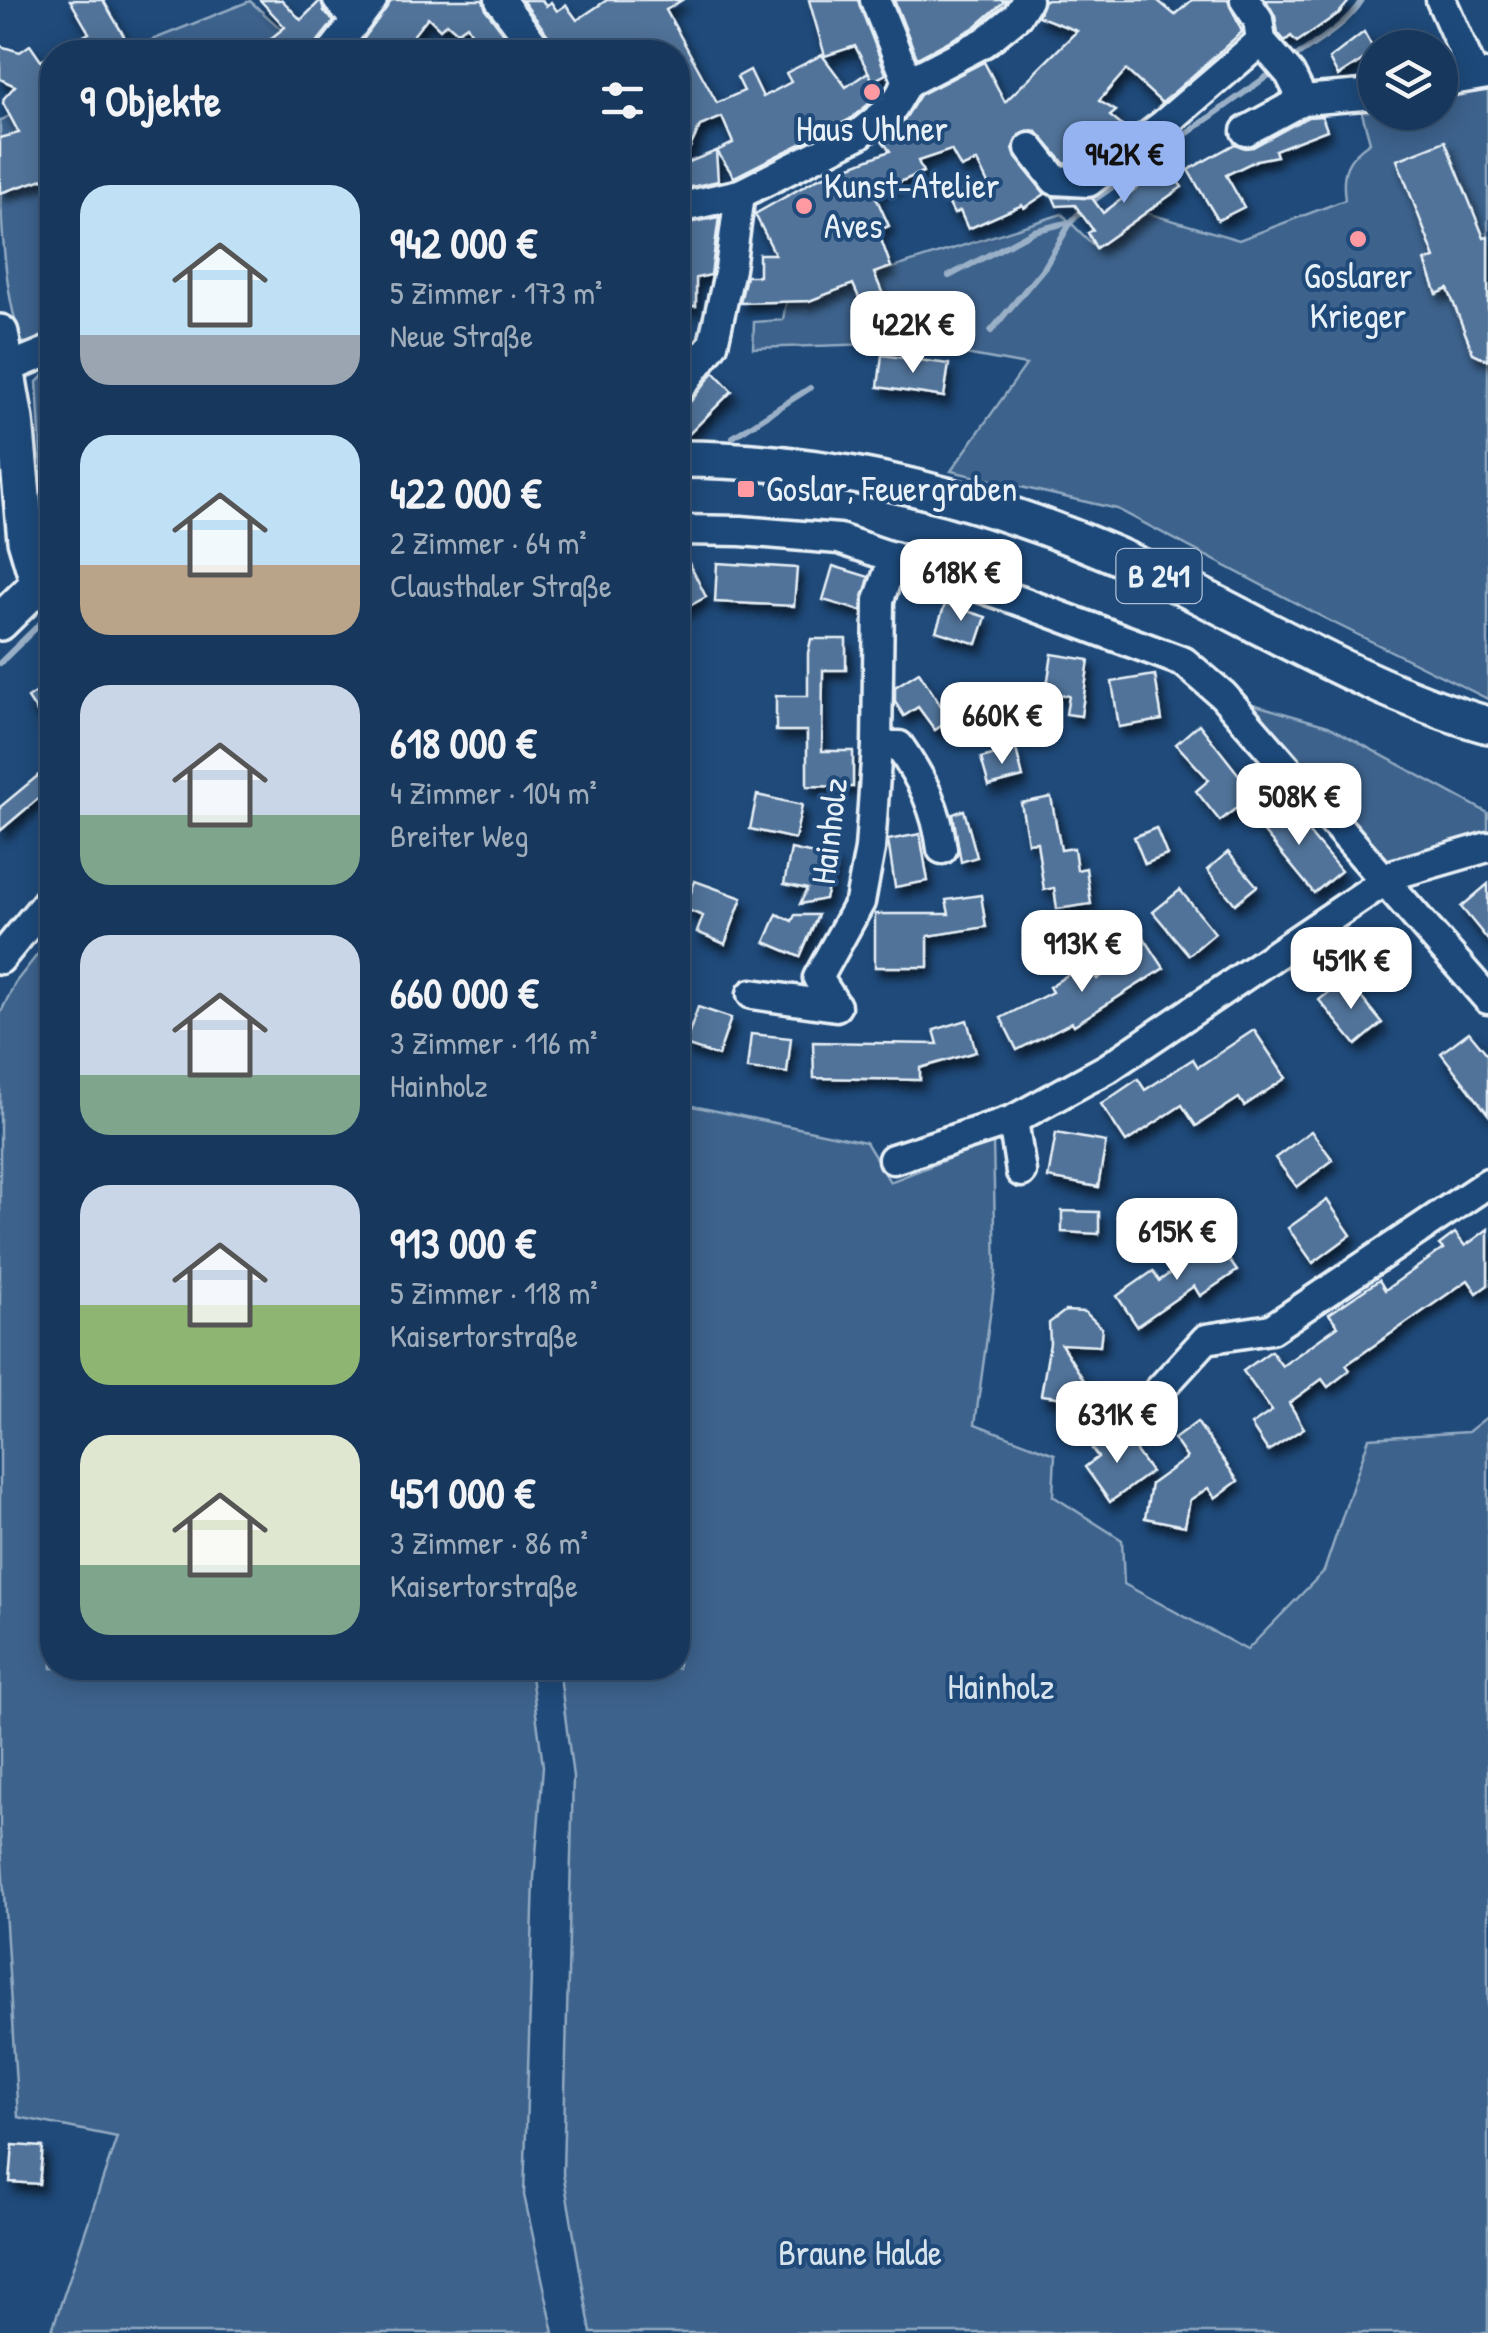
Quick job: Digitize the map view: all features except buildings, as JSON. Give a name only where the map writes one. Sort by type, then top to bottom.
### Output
[{"type":"main road","points":[[0,333],[38,511],[26,540],[40,563]]},
{"type":"main road","name":"B 241","points":[[690,459],[740,459],[906,483],[1060,531],[1148,570],[1408,699],[1488,725]]},
{"type":"main road","name":"B 241","points":[[690,476],[815,471]]},
{"type":"main road","points":[[0,622],[40,584]]},
{"type":"street","points":[[500,0],[530,40]]},
{"type":"street","points":[[874,0],[908,82]]},
{"type":"street","points":[[690,205],[740,194],[859,134],[893,107],[908,82],[985,42],[1018,16],[1027,0]]},
{"type":"street","points":[[1245,0],[1303,100]]},
{"type":"street","points":[[1441,0],[1481,74]]},
{"type":"street","points":[[338,40],[355,7]]},
{"type":"street","points":[[1030,148],[1054,180],[1088,182],[1163,125],[1275,57]]},
{"type":"street","points":[[1246,131],[1303,100],[1358,95]]},
{"type":"street","points":[[690,374],[713,344],[730,269],[740,194]]},
{"type":"street","points":[[8,368],[40,355]]},
{"type":"street","points":[[690,530],[741,530],[839,539],[1184,662],[1223,695],[1488,999]]},
{"type":"street","name":"Hainholz","points":[[752,994],[836,1006],[818,978],[860,902],[870,850],[877,746],[879,600],[894,558]]},
{"type":"street","name":"Hainholz","points":[[877,746],[900,746],[937,813],[942,848]]},
{"type":"street","points":[[893,1159],[1013,1120],[1108,1068],[1395,874],[1488,847]]},
{"type":"street","points":[[0,959],[40,911]]},
{"type":"street","points":[[1013,1120],[1021,1172]]},
{"type":"street","points":[[1154,1397],[1206,1339],[1271,1329],[1488,1183]]},
{"type":"green space","points":[[250,1],[293,40],[152,40]]},
{"type":"green space","points":[[1458,88],[1488,88],[1488,699],[1117,509],[951,471],[1026,365],[905,343],[753,348],[754,322],[783,320],[786,302],[1062,214],[1096,248],[1147,213],[1239,240],[1345,200],[1347,166],[1370,142],[1367,130],[1458,130]]},
{"type":"green space","points":[[40,99],[40,339],[30,344],[22,342],[5,264],[0,121]]},
{"type":"green space","points":[[40,379],[40,434],[37,382]]},
{"type":"green space","points":[[1242,701],[1328,726],[1488,813],[1488,832],[1389,860]]},
{"type":"green space","points":[[40,951],[40,1680],[532,1680],[543,1766],[534,1879],[524,2195],[554,2333],[51,2333],[117,2137],[18,2117],[0,1830],[0,1014],[15,983]]},
{"type":"green space","name":"Braune Halde","points":[[690,1105],[866,1142],[890,1182],[993,1141],[996,1272],[975,1424],[1055,1454],[1053,1496],[1122,1540],[1124,1584],[1247,1650],[1324,1571],[1369,1438],[1468,1432],[1488,1416],[1488,2333],[591,2333],[563,2173],[573,1777],[561,1680],[690,1680]]},
{"type":"waterway","points":[[1290,60],[1339,26],[1362,0]]},
{"type":"waterway","points":[[1094,200],[1276,70]]},
{"type":"waterway","points":[[991,331],[1046,265],[1080,212]]},
{"type":"waterway","points":[[949,276],[1034,231],[1070,222]]},
{"type":"waterway","points":[[733,437],[810,388]]},
{"type":"waterway","points":[[0,663],[40,624]]},
{"type":"place","name":"Haus Uhlner","points":[[872,92]]},
{"type":"place","name":"Kunst-Atelier Aves","points":[[804,206]]},
{"type":"place","name":"Goslarer Krieger","points":[[1358,239]]},
{"type":"place","name":"Goslar, Feuergraben","points":[[746,489]]}]
